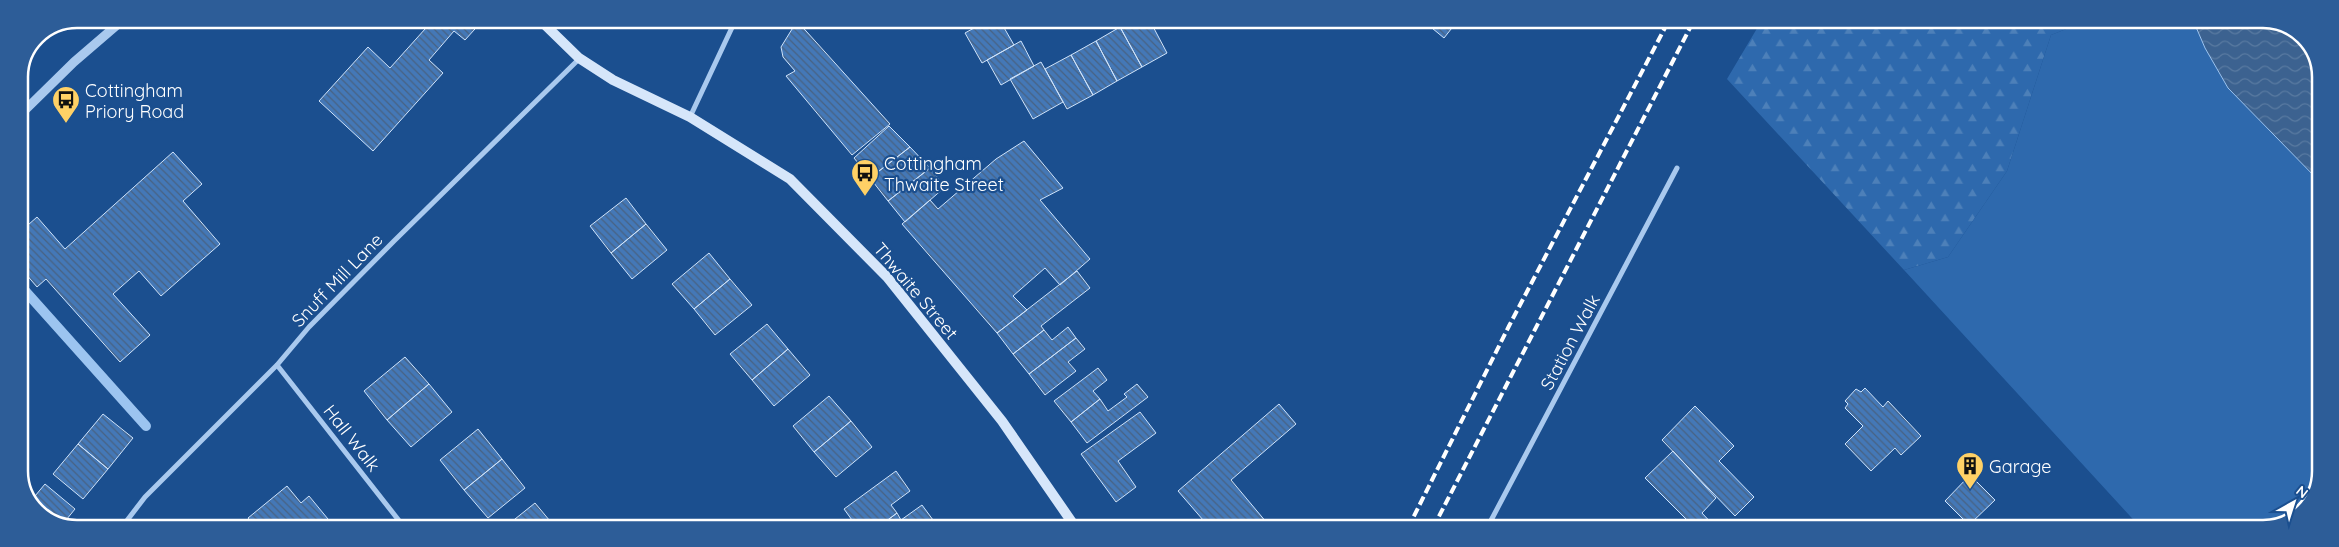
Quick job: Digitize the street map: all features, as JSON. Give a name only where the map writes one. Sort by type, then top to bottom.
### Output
[{"type":"main road","name":"Thwaite Street","points":[[548,28],[579,58],[613,80],[690,117],[790,179],[888,277],[1002,421],[1070,520]]},
{"type":"street","points":[[28,107],[74,62],[114,28]]},
{"type":"street","points":[[690,117],[732,28]]},
{"type":"street","name":"Snuff Mill Lane","points":[[127,520],[145,497],[277,365],[309,327],[394,240],[579,58]]},
{"type":"street","name":"Station Walk","points":[[1491,520],[1677,168]]},
{"type":"street","name":"Hall Walk","points":[[277,365],[399,520]]},
{"type":"green space","points":[[1757,28],[2069,28],[2051,35],[2007,171],[1948,257],[1904,270],[1727,79]]},
{"type":"green space","points":[[2069,28],[2196,28],[2205,48],[2228,88],[2311,173],[2312,470],[2311,480],[2305,495],[2295,507],[2281,516],[2262,520],[2134,520],[1904,270],[1948,257],[2007,171],[2051,35]]},
{"type":"water","points":[[2196,28],[2272,28],[2287,34],[2299,44],[2305,52],[2311,67],[2311,173],[2228,88],[2205,48]]},
{"type":"building","points":[[426,28],[476,28],[465,40],[454,31],[429,60],[443,73],[373,151],[319,101],[368,47],[390,68]]},
{"type":"building","points":[[793,28],[803,28],[890,124],[852,155],[786,76],[795,71],[783,57],[781,47]]},
{"type":"building","points":[[974,28],[1004,28],[1014,45],[982,63],[965,33]]},
{"type":"building","points":[[1121,28],[1154,28],[1167,53],[1142,67]]},
{"type":"building","points":[[1121,28],[1142,67],[1117,81],[1096,41]]},
{"type":"building","points":[[1432,28],[1452,28],[1444,38]]},
{"type":"building","points":[[1021,41],[1034,66],[1001,85],[987,60]]},
{"type":"building","points":[[1096,41],[1117,81],[1093,95],[1071,55]]},
{"type":"building","points":[[1071,55],[1093,95],[1067,109],[1045,69]]},
{"type":"building","points":[[1041,62],[1063,102],[1033,119],[1010,79]]},
{"type":"building","points":[[889,126],[910,147],[870,178],[854,158]]},
{"type":"building","points":[[1024,141],[1063,188],[1040,200],[1090,259],[1060,285],[1045,268],[1013,296],[1027,310],[997,333],[902,224],[930,200],[938,209],[996,159]]},
{"type":"building","points":[[910,147],[930,168],[888,201],[870,178]]},
{"type":"building","points":[[173,152],[202,184],[183,201],[220,244],[161,296],[139,271],[113,294],[150,335],[120,362],[46,279],[37,287],[28,276],[28,225],[37,217],[65,249]]},
{"type":"building","points":[[930,168],[945,187],[905,222],[888,201]]},
{"type":"building","points":[[626,198],[646,224],[611,253],[590,226]]},
{"type":"building","points":[[646,224],[667,250],[632,279],[611,253]]},
{"type":"building","points":[[709,253],[730,279],[694,309],[672,284]]},
{"type":"building","points":[[1077,271],[1090,288],[1041,326],[1044,330],[1013,354],[997,333]]},
{"type":"building","points":[[730,279],[752,305],[715,335],[694,309]]},
{"type":"building","points":[[767,324],[788,349],[752,380],[730,354]]},
{"type":"building","points":[[1068,327],[1076,338],[1029,374],[1013,354],[1044,330],[1052,340]]},
{"type":"building","points":[[1076,338],[1085,349],[1068,362],[1076,371],[1045,395],[1029,374]]},
{"type":"building","points":[[788,349],[810,375],[774,406],[752,380]]},
{"type":"building","points":[[405,357],[429,384],[387,420],[364,391]]},
{"type":"building","points":[[1098,368],[1107,380],[1093,391],[1100,399],[1071,422],[1054,401]]},
{"type":"building","points":[[429,384],[452,412],[411,447],[387,420]]},
{"type":"building","points":[[1137,384],[1148,397],[1087,443],[1071,422],[1100,399],[1108,411],[1127,397],[1124,394]]},
{"type":"building","points":[[1865,388],[1883,407],[1888,401],[1921,436],[1901,455],[1895,448],[1871,471],[1845,444],[1863,426],[1845,408],[1848,404],[1845,401],[1856,389],[1861,392]]},
{"type":"building","points":[[829,396],[851,421],[814,452],[793,426]]},
{"type":"building","points":[[1279,404],[1296,424],[1231,480],[1264,520],[1203,520],[1178,491]]},
{"type":"building","points":[[1695,406],[1734,446],[1719,461],[1754,497],[1735,516],[1662,440]]},
{"type":"building","points":[[1140,412],[1156,433],[1118,461],[1136,487],[1116,502],[1081,454]]},
{"type":"building","points":[[103,414],[133,438],[108,469],[78,444]]},
{"type":"building","points":[[851,421],[872,447],[836,477],[814,452]]},
{"type":"building","points":[[478,429],[502,459],[464,490],[440,460]]},
{"type":"building","points":[[78,444],[108,469],[83,499],[53,474]]},
{"type":"building","points":[[1673,451],[1716,498],[1702,513],[1709,520],[1687,520],[1645,478]]},
{"type":"building","points":[[502,459],[525,488],[488,518],[464,490]]},
{"type":"building","points":[[896,471],[910,491],[891,505],[897,513],[888,520],[852,520],[844,509]]},
{"type":"building","name":"Garage","points":[[1970,475],[1995,500],[1974,520],[1964,520],[1945,501]]},
{"type":"building","points":[[45,484],[75,509],[67,519],[52,513],[35,496]]},
{"type":"building","points":[[287,486],[301,503],[309,496],[328,519],[250,520],[248,518]]},
{"type":"building","points":[[535,503],[549,520],[514,520]]},
{"type":"building","points":[[922,505],[933,520],[901,520]]},
{"type":"building","points":[[897,513],[901,520],[888,520]]},
{"type":"waterway","points":[[28,294],[146,426]]},
{"type":"railway","points":[[1412,520],[1509,326],[1665,28]]},
{"type":"railway","points":[[1437,520],[1690,28]]},
{"type":"place","name":"Cottingham Priory Road","points":[[66,124]]},
{"type":"place","name":"Cottingham Thwaite Street","points":[[865,197]]},
{"type":"place","name":"Garage","points":[[1970,490]]}]
